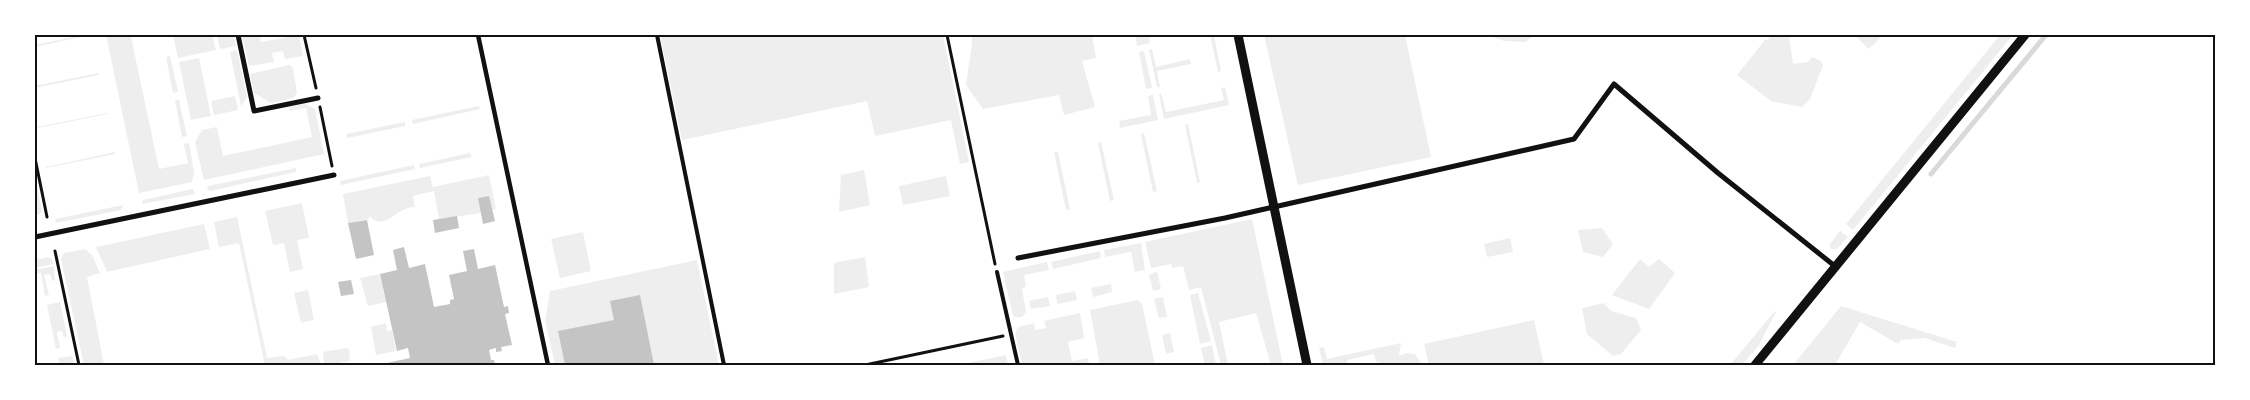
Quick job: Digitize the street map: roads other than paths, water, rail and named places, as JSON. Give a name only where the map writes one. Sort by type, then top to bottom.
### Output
[{"type":"street","points":[[238,35],[254,110],[318,98]]},
{"type":"street","points":[[478,35],[548,365]]},
{"type":"street","points":[[1238,35],[1307,365]]},
{"type":"street","points":[[1755,365],[2025,35]]},
{"type":"street","points":[[1018,258],[1225,218],[1574,139],[1614,84],[1724,177],[1836,267]]},
{"type":"street","points":[[35,237],[334,175]]},
{"type":"lane","points":[[657,35],[724,365]]},
{"type":"lane","points":[[997,272],[1018,365]]},
{"type":"waterway","points":[[1931,174],[2046,35]]}]
